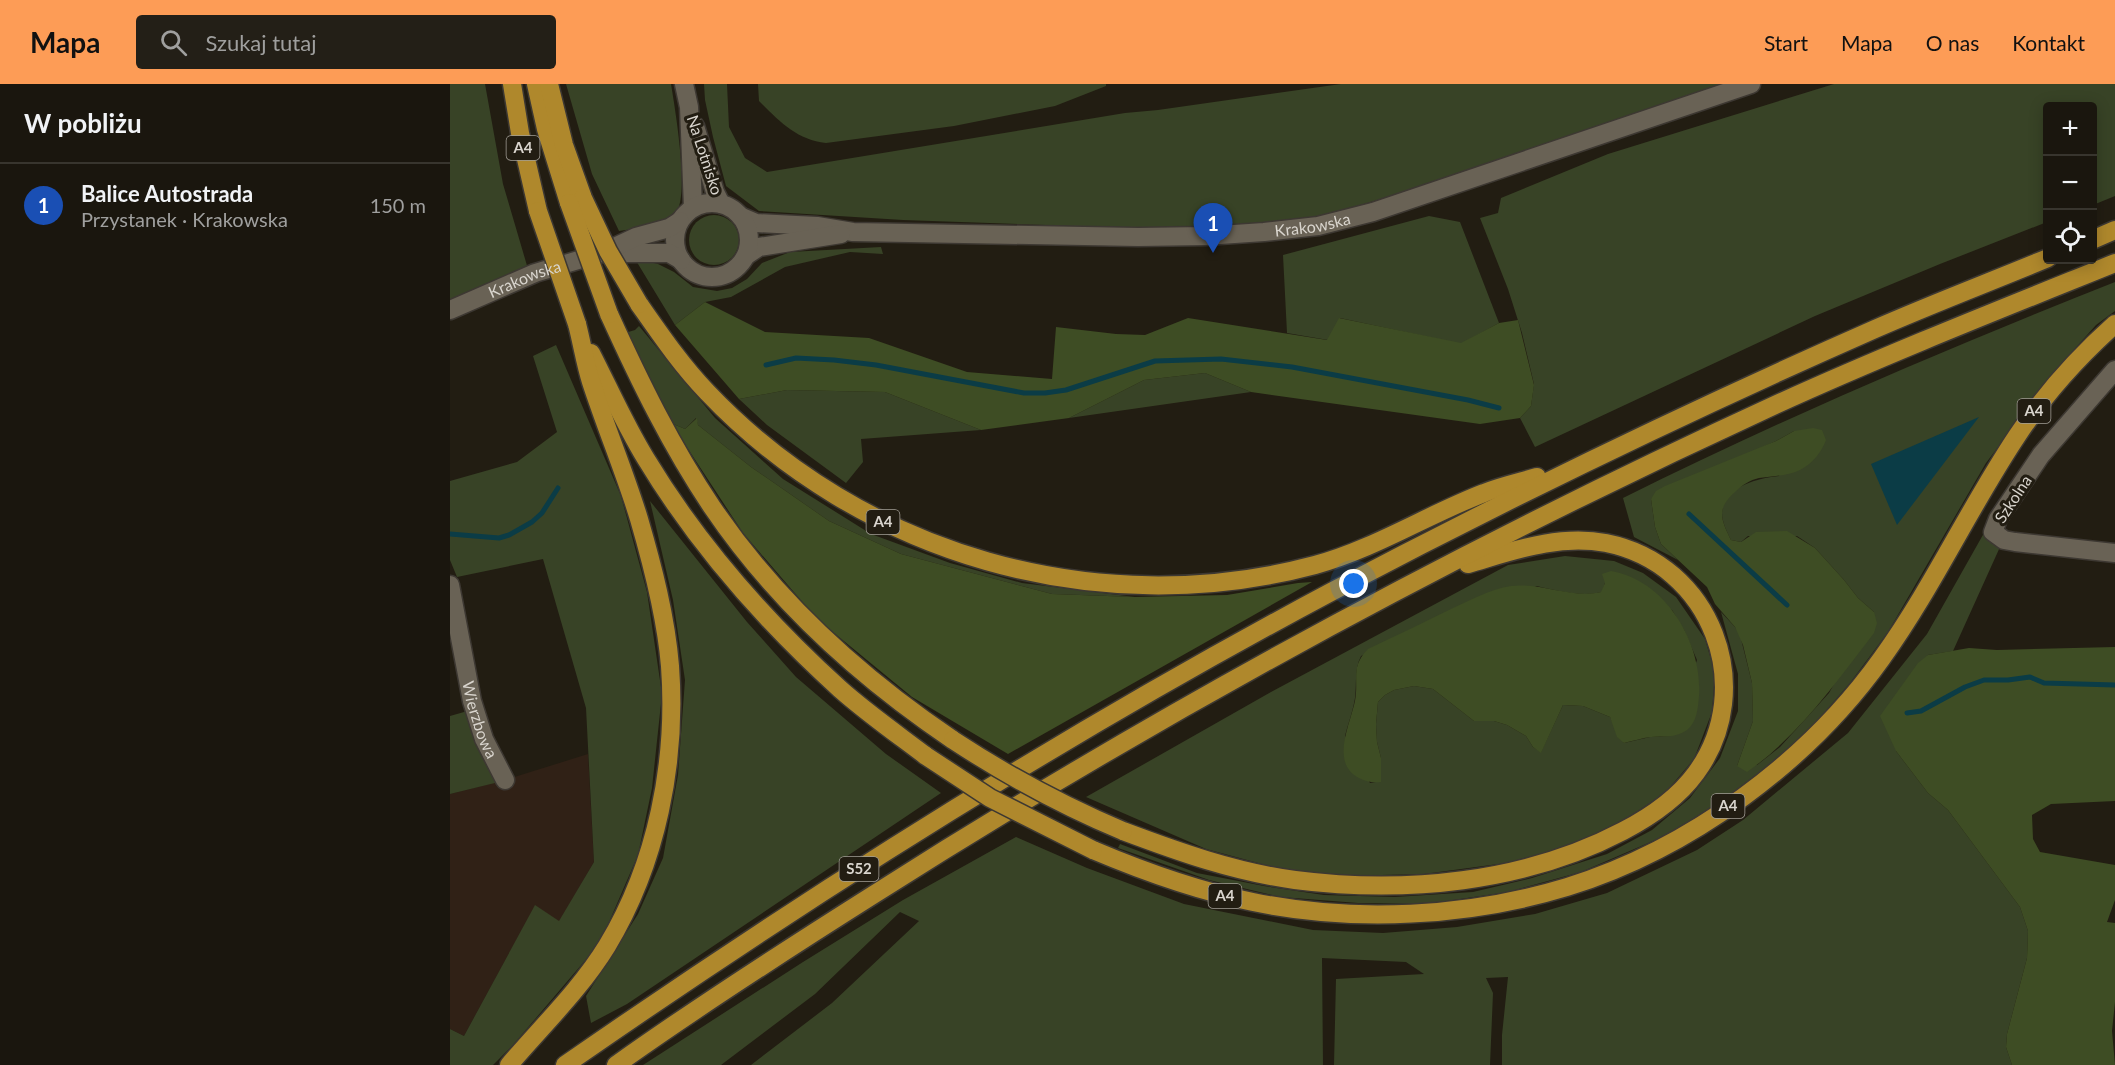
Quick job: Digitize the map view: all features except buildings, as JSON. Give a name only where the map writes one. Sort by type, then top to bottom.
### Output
[{"type":"highway","name":"A4","points":[[512,84],[520,133],[538,211],[577,324],[645,457],[684,517],[743,591],[804,656],[841,690],[926,756],[990,798],[1093,850],[1164,878],[1231,897],[1320,912],[1363,914],[1444,910],[1504,902],[1567,887],[1644,856],[1703,823],[1752,790],[1799,751],[1846,703],[1883,657],[2018,434],[2063,375],[2115,324]]},
{"type":"highway","points":[[536,84],[546,129],[576,201],[609,314],[655,410],[712,507],[739,543],[805,619],[843,655],[924,721],[1020,782],[1059,803],[1124,831],[1164,847],[1226,866],[1284,878],[1354,884],[1438,882],[1497,874],[1590,848],[1653,814],[1696,773],[1715,741],[1720,725],[1725,688],[1723,667],[1720,650],[1708,619],[1688,590],[1662,567],[1647,557],[1628,549],[1576,540],[1533,545],[1428,575]]},
{"type":"highway","name":"A4","points":[[549,84],[576,201],[639,304],[667,344],[706,392],[758,440],[793,468],[860,511],[921,540],[995,564],[1064,578],[1127,585],[1170,585],[1242,579],[1317,564],[1485,493],[1582,464],[1875,329],[2043,260]]},
{"type":"highway","points":[[2097,238],[2115,230]]},
{"type":"highway","points":[[1428,575],[1612,483],[1777,405],[1952,329],[2115,263]]},
{"type":"highway","points":[[510,1064],[576,989],[607,946],[629,904],[656,830],[669,750],[672,704],[670,664],[657,589],[628,486],[590,380],[577,324]]},
{"type":"highway","name":"S52","points":[[565,1065],[794,909],[1082,733],[1329,593],[1582,464]]},
{"type":"highway","name":"S52","points":[[616,1065],[761,966],[988,822],[1231,681],[1428,575]]},
{"type":"street","name":"Na Lotnisko","points":[[684,84],[715,192],[721,204]]},
{"type":"street","name":"Krakowska","points":[[742,217],[756,223],[817,226],[852,232],[1138,237],[1253,233],[1318,226],[1372,212],[1751,84]]},
{"type":"street","name":"Na Lotnisko","points":[[686,215],[689,107]]},
{"type":"street","points":[[709,203],[721,204],[742,217],[749,235],[747,255],[740,266],[728,274],[715,278],[702,276],[690,270],[681,260],[676,251],[675,241],[686,215],[709,203]]},
{"type":"street","name":"Krakowska","points":[[450,310],[535,273],[602,253],[636,237],[669,228],[686,215]]},
{"type":"street","name":"Krakowska","points":[[747,255],[759,248],[852,232]]},
{"type":"street","name":"Krakowska","points":[[602,253],[669,253],[681,260]]},
{"type":"street","name":"Szkolna","points":[[2115,370],[2041,455],[1998,519],[1992,532],[2004,540],[2015,542],[2115,553]]},
{"type":"street","name":"Wierzbowa","points":[[450,585],[472,701],[484,739],[506,780]]},
{"type":"shaded area","points":[[588,754],[594,862],[559,922],[535,906],[464,1036],[450,1029],[450,794],[505,780]]},
{"type":"green space","points":[[450,84],[485,84],[503,184],[528,269],[450,303]]},
{"type":"green space","points":[[566,84],[671,84],[680,151],[682,189],[680,204],[671,218],[650,226],[619,231],[592,174]]},
{"type":"green space","points":[[704,84],[727,84],[729,127],[745,158],[767,172],[1125,113],[1341,84],[1728,84],[1428,185],[1320,217],[1237,228],[1162,229],[903,220],[759,211],[726,186],[705,100]]},
{"type":"green space","points":[[758,84],[1106,84],[1106,86],[1055,106],[954,126],[826,143],[797,134],[781,122],[759,101]]},
{"type":"green space","points":[[1834,84],[2115,84],[2115,196],[2097,203],[2097,102],[2043,102],[2043,224],[1815,316],[1535,447],[1520,418],[1531,406],[1534,384],[1522,333],[1508,289],[1480,218],[1498,213],[1501,198],[1608,154]]},
{"type":"green space","points":[[709,215],[719,215],[732,222],[739,235],[739,245],[732,258],[719,265],[709,265],[700,261],[693,254],[689,245],[689,235],[693,226],[700,219]]},
{"type":"green space","points":[[1429,216],[1460,222],[1499,323],[1461,344],[1340,318],[1328,340],[1287,333],[1283,255]]},
{"type":"green space","points":[[881,247],[883,254],[850,252],[785,267],[731,297],[705,302],[675,325],[635,259],[658,264],[674,272],[693,287],[717,291],[732,288],[747,279],[762,263],[790,252]]},
{"type":"green space","points":[[2115,282],[2115,311],[2096,325],[2056,370],[1986,463],[1888,632],[1850,683],[1798,743],[1706,813],[1660,838],[1581,872],[1508,892],[1426,904],[1358,903],[1281,897],[1209,880],[1118,848],[1120,844],[1197,873],[1264,886],[1324,895],[1395,897],[1473,892],[1532,878],[1607,854],[1652,830],[1690,798],[1720,758],[1738,711],[1738,674],[1721,612],[1740,635],[1752,683],[1753,721],[1737,766],[1757,765],[1780,747],[1829,693],[1874,612],[1858,598],[1815,548],[1797,536],[1748,536],[1741,542],[1731,540],[1726,530],[1722,513],[1728,497],[1735,490],[1752,482],[1779,476],[1794,431],[1651,499],[1655,527],[1661,544],[1678,560],[1634,537],[1623,498],[1683,468],[1867,385]]},
{"type":"green space","points":[[705,302],[765,332],[869,338],[967,372],[1052,379],[1056,327],[1145,335],[1188,318],[1327,340],[1339,318],[1461,343],[1499,323],[1518,320],[1534,385],[1531,406],[1520,418],[1480,424],[1251,392],[1205,373],[1144,380],[1069,418],[981,430],[885,392],[787,390],[739,399],[675,325]]},
{"type":"green space","points":[[639,326],[715,418],[783,479],[871,534],[950,563],[1022,583],[1135,597],[1052,594],[901,554],[829,521],[751,467],[698,425],[696,418],[685,429],[671,423],[625,333]]},
{"type":"green space","points":[[556,345],[621,496],[647,592],[662,694],[652,788],[638,855],[600,943],[513,1045],[493,1065],[450,1065],[450,1029],[464,1036],[535,905],[559,921],[594,862],[586,708],[543,559],[457,577],[450,560],[450,481],[517,462],[557,432],[533,356]]},
{"type":"green space","points":[[1205,373],[1251,392],[1069,418],[1144,380]]},
{"type":"green space","points":[[787,390],[885,392],[981,430],[861,439],[863,462],[846,483],[767,425],[739,399]]},
{"type":"green space","points":[[697,418],[698,425],[751,467],[829,521],[901,554],[1052,594],[1135,597],[1227,595],[1312,582],[1008,754],[912,697],[817,619],[743,533],[671,423],[685,429]]},
{"type":"green space","points":[[1813,428],[1822,430],[1826,440],[1816,457],[1795,472],[1756,479],[1740,487],[1725,504],[1723,520],[1731,540],[1741,542],[1756,532],[1787,531],[1815,548],[1858,598],[1874,612],[1877,623],[1874,633],[1816,707],[1783,742],[1747,772],[1737,766],[1753,721],[1752,683],[1743,645],[1735,627],[1715,604],[1707,587],[1661,544],[1655,527],[1651,499],[1656,491],[1665,486],[1776,441],[1794,431]]},
{"type":"green space","points":[[650,501],[747,622],[796,677],[886,754],[941,793],[627,1004],[591,1023],[586,996],[638,914],[663,858],[678,775],[685,680],[673,600]]},
{"type":"green space","points":[[1984,533],[2000,547],[1953,651],[1928,655],[1896,751],[1928,793],[1948,810],[2020,907],[2028,931],[2027,958],[2007,1034],[2006,1047],[2012,1065],[1502,1065],[1502,1035],[1508,977],[1486,978],[1493,993],[1490,1065],[1334,1065],[1336,979],[1424,974],[1406,962],[1322,958],[1323,1065],[751,1065],[832,1003],[919,921],[900,912],[815,994],[721,1065],[643,1065],[903,900],[1016,837],[1087,868],[1184,904],[1313,930],[1383,933],[1457,927],[1535,914],[1607,893],[1697,850],[1743,820],[1848,733],[1927,634]]},
{"type":"green space","points":[[1565,556],[1614,561],[1643,573],[1676,597],[1705,639],[1715,673],[1712,712],[1694,759],[1665,793],[1620,823],[1569,846],[1506,863],[1424,874],[1342,876],[1277,868],[1206,849],[1086,797],[1271,692],[1508,565]],"holes":[[[1605,583],[1672,610],[1697,660],[1670,736],[1650,737],[1624,743],[1610,717],[1583,706],[1563,705],[1541,752],[1533,747],[1526,736],[1507,725],[1494,721],[1474,721],[1433,689],[1414,686],[1394,690],[1378,702],[1376,724],[1381,758],[1381,781],[1370,783],[1345,736],[1354,703],[1361,656],[1537,586],[1586,594],[1602,592]]]},
{"type":"green space","points":[[1611,571],[1631,577],[1649,587],[1677,617],[1687,636],[1695,656],[1699,676],[1699,696],[1695,719],[1687,730],[1674,735],[1648,737],[1624,743],[1617,737],[1610,717],[1583,706],[1563,705],[1541,753],[1533,747],[1526,736],[1507,725],[1494,721],[1474,721],[1433,689],[1414,686],[1394,690],[1378,702],[1376,724],[1381,758],[1381,782],[1359,778],[1350,771],[1345,763],[1344,743],[1355,701],[1357,668],[1368,649],[1495,590],[1522,585],[1590,594],[1601,592],[1605,583],[1602,574]]},
{"type":"green space","points":[[2115,647],[2115,801],[2051,804],[2032,815],[2033,839],[2040,852],[2115,865],[2115,900],[2107,922],[2115,923],[2115,1002],[2112,1031],[2115,1065],[2012,1065],[2006,1047],[2007,1034],[2027,958],[2028,931],[2020,907],[1948,810],[1928,793],[1896,751],[1880,716],[1918,663],[1928,655],[1969,648],[1997,650]]},
{"type":"green space","points":[[471,710],[499,782],[450,794],[450,716]]},
{"type":"water","points":[[1979,417],[1897,525],[1871,464]]},
{"type":"waterway","points":[[766,365],[796,358],[834,360],[876,365],[1024,393],[1045,393],[1066,390],[1155,361],[1221,359],[1292,367],[1468,400],[1499,408]]},
{"type":"waterway","points":[[450,534],[499,538],[509,535],[532,522],[542,513],[558,488]]},
{"type":"waterway","points":[[1689,514],[1787,605]]},
{"type":"waterway","points":[[1907,713],[1921,711],[1965,687],[1984,680],[2030,677],[2044,683],[2115,685]]},
{"type":"place","name":"Balice Autostrada","points":[[1213,253]]}]
